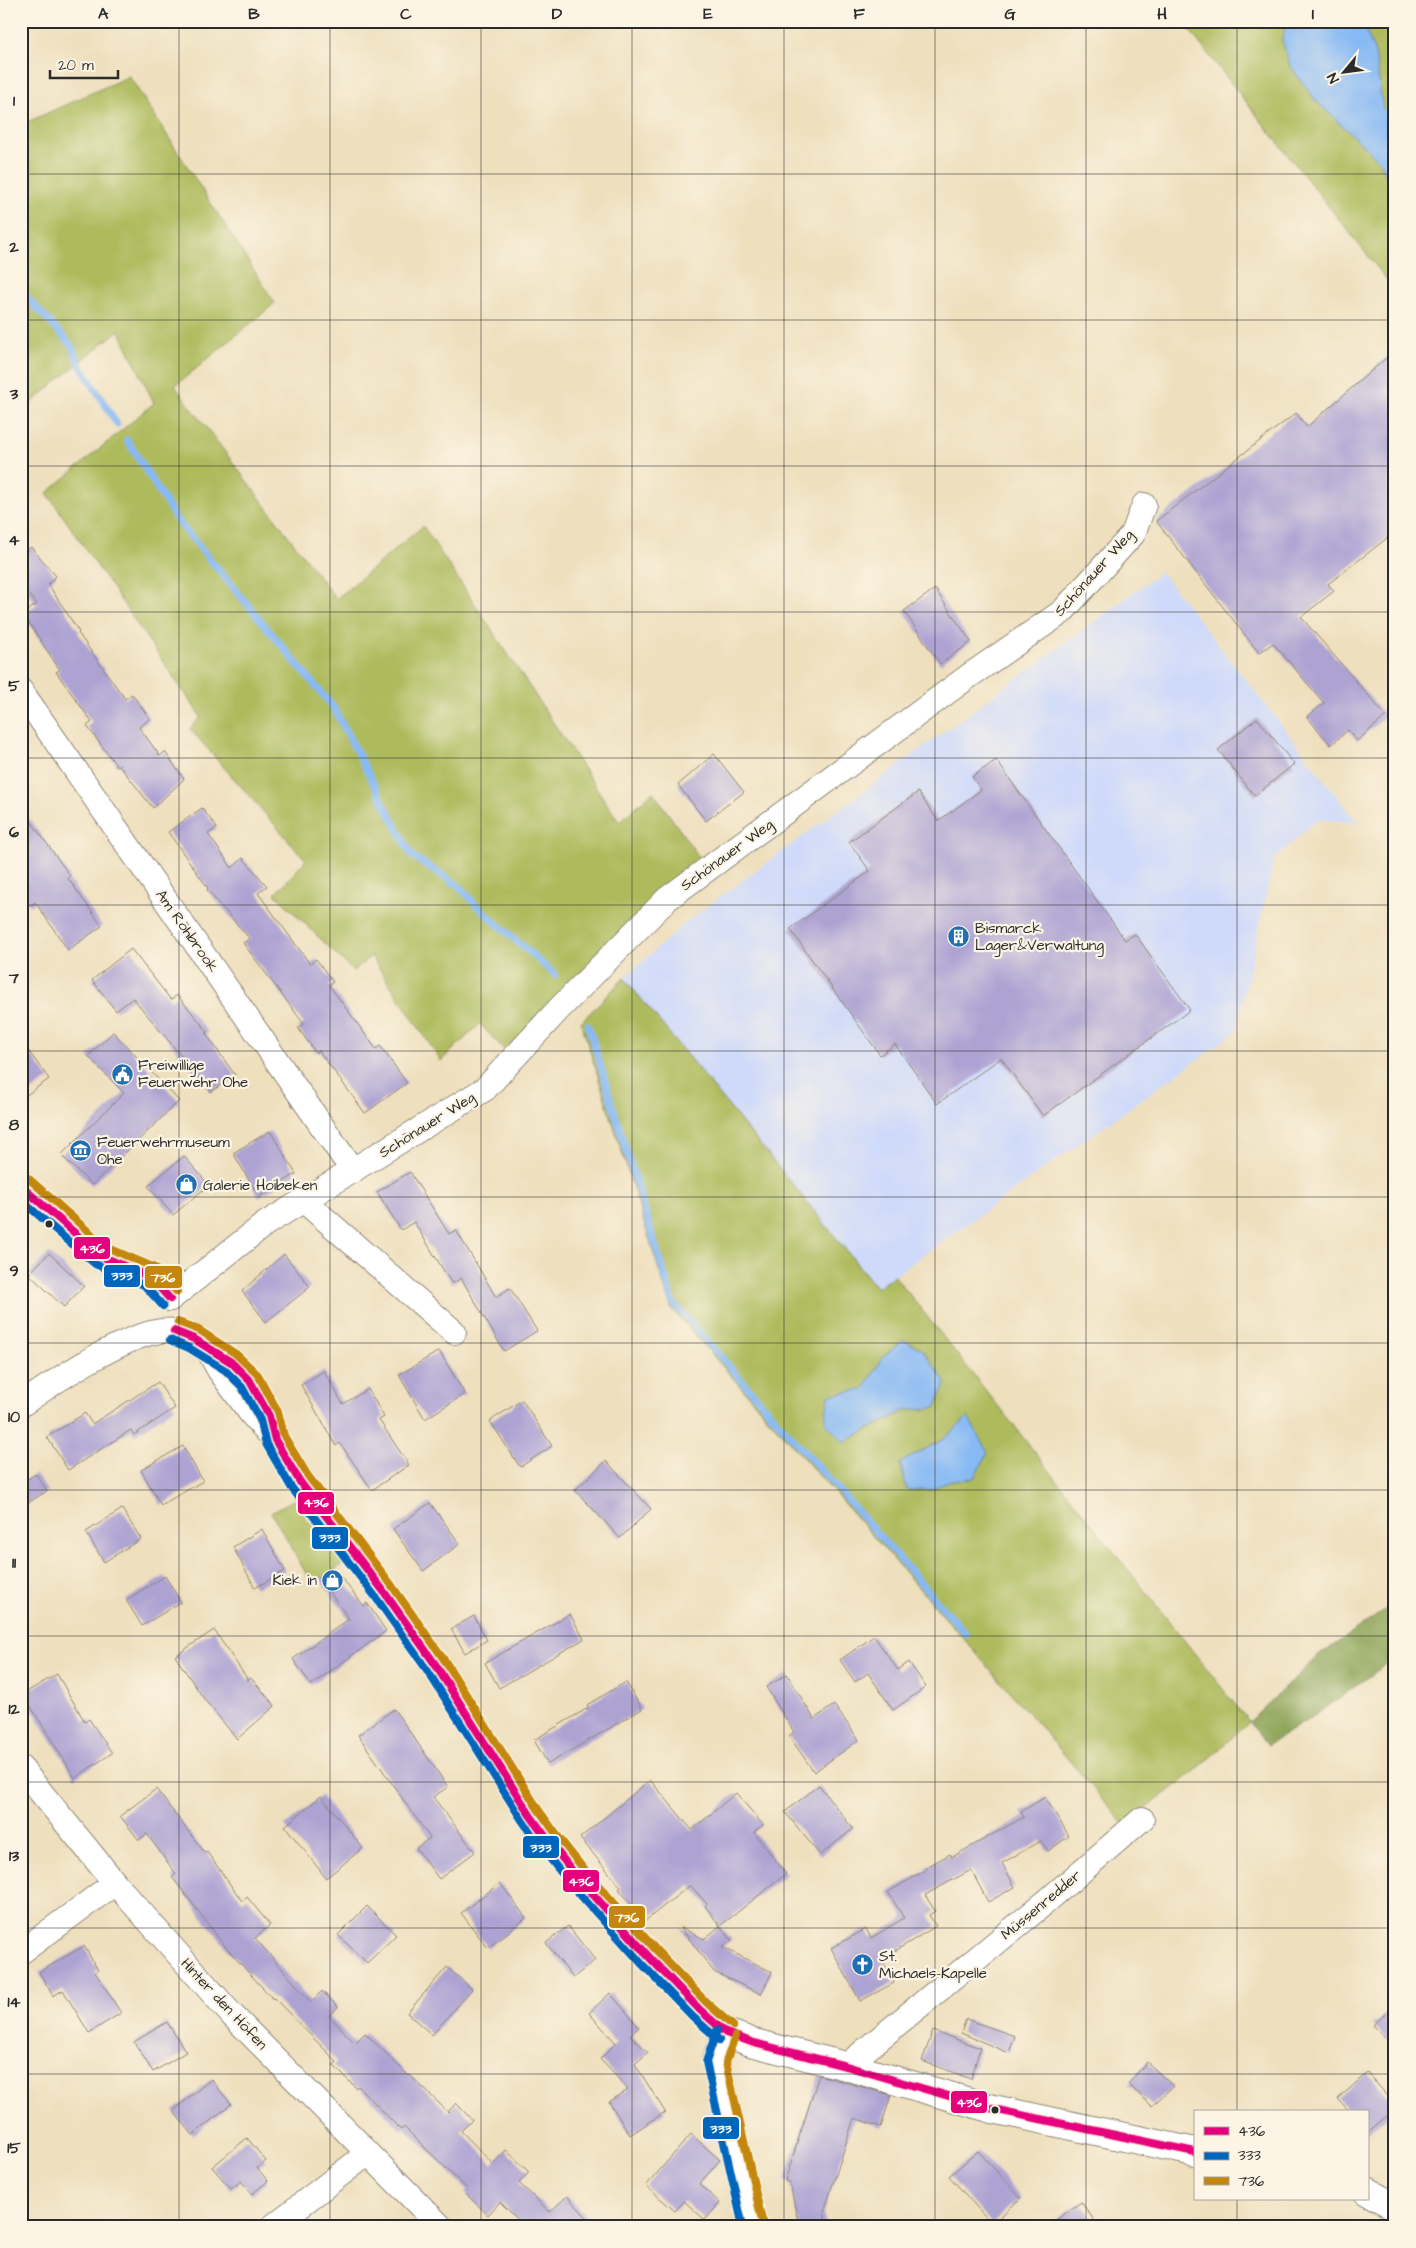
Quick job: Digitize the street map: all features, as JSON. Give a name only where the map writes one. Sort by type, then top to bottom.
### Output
[{"type":"street","name":"Schönauer Weg","points":[[170,1299],[237,1244],[265,1224],[484,1089],[667,899],[969,676],[1062,612],[1133,534],[1144,505]]},
{"type":"street","name":"Am Röhbrook","points":[[21,691],[353,1171]]},
{"type":"street","points":[[21,1186],[101,1256],[150,1277],[170,1299],[174,1331]]},
{"type":"street","points":[[303,1200],[454,1332]]},
{"type":"street","points":[[21,1405],[60,1376],[102,1354],[154,1332],[174,1331],[194,1339],[208,1350],[252,1415],[275,1440],[300,1482],[382,1589],[434,1664],[530,1815],[548,1840],[574,1873],[649,1957],[700,2010],[726,2033],[754,2043],[846,2066],[993,2109],[1194,2152]]},
{"type":"street","name":"Hinter den Höfen","points":[[21,1768],[115,1883],[232,2015],[441,2227]]},
{"type":"street","name":"Müssenredder","points":[[846,2066],[1047,1901],[1142,1819]]},
{"type":"street","points":[[21,1952],[115,1883]]},
{"type":"street","points":[[726,2033],[716,2061],[752,2227]]},
{"type":"street","points":[[272,2227],[367,2154]]},
{"type":"street","points":[[1368,2187],[1395,2188]]},
{"type":"street","points":[[1368,2192],[1395,2206]]},
{"type":"shaded area","points":[[1161,572],[1358,823],[1317,819],[1274,859],[1236,1032],[877,1288],[624,978],[689,920]]},
{"type":"green space","points":[[1182,21],[1395,21],[1395,274],[1387,280]]},
{"type":"green space","points":[[129,76],[275,303],[175,386],[336,599],[423,526],[619,822],[653,792],[708,870],[513,1059],[480,1024],[441,1061],[371,956],[353,971],[275,894],[306,860],[190,729],[201,717],[47,493],[154,403],[119,330],[21,411],[21,125]]},
{"type":"green space","points":[[624,978],[877,1288],[894,1275],[1249,1722],[1194,1772],[1125,1825],[964,1639],[671,1308],[581,1022]],"holes":[[[864,1389],[935,1408],[906,1410],[844,1442],[829,1395]],[[968,1418],[974,1478],[946,1482],[900,1463],[944,1439]]]},
{"type":"green space","points":[[296,1499],[344,1564],[312,1584],[271,1512]]},
{"type":"green space","points":[[1395,1603],[1395,1658],[1317,1714],[1268,1745],[1249,1722],[1317,1657]]},
{"type":"water","points":[[1287,21],[1360,21],[1364,25],[1375,53],[1383,109],[1395,120],[1395,194],[1380,161],[1316,101],[1290,66],[1282,40]]},
{"type":"water","points":[[903,1340],[922,1349],[946,1383],[935,1408],[906,1410],[844,1442],[825,1422],[829,1395],[864,1389],[883,1357]]},
{"type":"water","points":[[968,1417],[988,1453],[974,1478],[946,1482],[931,1490],[907,1490],[900,1463],[944,1439]]},
{"type":"building","points":[[1395,350],[1395,532],[1328,584],[1334,591],[1301,617],[1386,716],[1357,741],[1348,730],[1331,745],[1307,717],[1324,703],[1273,643],[1259,653],[1156,521],[1296,413],[1307,427]]},
{"type":"building","points":[[31,547],[56,576],[48,584],[78,633],[125,699],[132,694],[150,719],[139,727],[160,756],[165,752],[184,779],[153,808],[119,765],[117,766],[87,726],[92,722],[56,672],[60,670],[23,614],[37,604],[21,586],[21,555]]},
{"type":"building","points":[[935,589],[971,642],[940,664],[904,611]]},
{"type":"building","points":[[1257,718],[1294,764],[1255,796],[1218,750]]},
{"type":"building","points":[[714,754],[744,792],[706,821],[678,785]]},
{"type":"building","name":"Bismarck Lager&Verwaltung","points":[[996,760],[1125,940],[1135,934],[1190,1010],[1043,1116],[1001,1058],[937,1104],[895,1044],[880,1055],[790,929],[870,871],[849,842],[918,792],[938,821],[981,790],[972,777]]},
{"type":"building","points":[[21,807],[70,876],[68,878],[102,926],[68,950],[35,902],[30,906],[21,894]]},
{"type":"building","points":[[202,808],[217,828],[208,834],[232,868],[243,858],[267,886],[258,893],[310,964],[316,959],[333,982],[329,985],[376,1049],[380,1046],[407,1083],[365,1113],[319,1051],[316,1053],[298,1028],[304,1024],[243,943],[250,939],[207,890],[208,888],[168,832]]},
{"type":"building","points":[[131,949],[171,1000],[177,995],[208,1032],[206,1034],[235,1075],[211,1092],[133,998],[116,1011],[92,980]]},
{"type":"building","points":[[113,1032],[179,1101],[92,1185],[61,1155],[124,1093],[88,1056]]},
{"type":"building","points":[[21,1041],[49,1079],[21,1099]]},
{"type":"building","points":[[270,1131],[296,1174],[259,1197],[233,1153]]},
{"type":"building","points":[[184,1156],[209,1185],[173,1215],[148,1186]]},
{"type":"building","points":[[410,1172],[449,1234],[456,1230],[496,1297],[510,1288],[537,1331],[504,1351],[461,1278],[452,1284],[414,1222],[401,1230],[377,1192]]},
{"type":"building","points":[[49,1253],[84,1286],[64,1307],[29,1274]]},
{"type":"building","points":[[284,1254],[310,1287],[266,1322],[242,1291]]},
{"type":"building","points":[[439,1351],[465,1394],[425,1419],[399,1375]]},
{"type":"building","points":[[324,1371],[343,1404],[368,1389],[384,1417],[379,1420],[409,1465],[372,1490],[340,1443],[336,1446],[301,1385]]},
{"type":"building","points":[[158,1382],[175,1408],[134,1435],[131,1430],[68,1470],[47,1437],[85,1413],[92,1424]]},
{"type":"building","points":[[522,1400],[552,1446],[520,1467],[490,1421]]},
{"type":"building","points":[[183,1446],[203,1481],[161,1505],[141,1470]]},
{"type":"building","points":[[606,1461],[651,1509],[620,1538],[575,1490]]},
{"type":"building","points":[[36,1474],[47,1491],[21,1507],[21,1483]]},
{"type":"building","points":[[430,1503],[460,1544],[423,1571],[393,1529]]},
{"type":"building","points":[[122,1509],[141,1539],[104,1562],[86,1532]]},
{"type":"building","points":[[262,1529],[285,1571],[255,1588],[233,1547]]},
{"type":"building","points":[[335,1570],[364,1606],[367,1603],[386,1631],[311,1685],[293,1659],[349,1619],[320,1579]]},
{"type":"building","points":[[165,1576],[181,1602],[142,1626],[126,1600]]},
{"type":"building","points":[[570,1614],[584,1639],[499,1688],[485,1663]]},
{"type":"building","points":[[474,1616],[487,1640],[465,1653],[451,1629]]},
{"type":"building","points":[[214,1630],[248,1680],[251,1678],[275,1706],[237,1739],[204,1699],[175,1656]]},
{"type":"building","points":[[874,1636],[898,1670],[909,1662],[926,1687],[893,1710],[868,1673],[855,1682],[840,1660]]},
{"type":"building","points":[[57,1674],[85,1722],[89,1719],[112,1753],[75,1778],[23,1694]]},
{"type":"building","points":[[787,1674],[814,1719],[834,1705],[859,1740],[814,1772],[789,1736],[794,1732],[766,1687]]},
{"type":"building","points":[[626,1682],[642,1709],[548,1764],[534,1740],[588,1708],[587,1705]]},
{"type":"building","points":[[394,1709],[448,1787],[433,1797],[475,1852],[439,1879],[416,1848],[430,1838],[358,1735]]},
{"type":"building","points":[[650,1780],[692,1830],[736,1793],[763,1825],[754,1832],[786,1874],[720,1926],[705,1906],[707,1904],[691,1886],[645,1921],[619,1889],[621,1887],[580,1838]]},
{"type":"building","points":[[819,1785],[853,1829],[820,1855],[785,1812]]},
{"type":"building","points":[[156,1789],[205,1853],[207,1852],[242,1901],[247,1897],[270,1925],[255,1938],[311,2002],[322,1991],[338,2007],[329,2016],[355,2043],[365,2033],[448,2112],[456,2103],[472,2120],[461,2131],[493,2164],[506,2150],[529,2172],[519,2183],[550,2212],[567,2196],[596,2227],[526,2227],[500,2202],[488,2215],[465,2193],[468,2190],[404,2127],[401,2130],[358,2086],[356,2088],[333,2065],[337,2062],[273,1999],[228,1950],[172,1877],[176,1874],[147,1834],[139,1840],[120,1816]]},
{"type":"building","points":[[321,1796],[363,1848],[326,1878],[285,1826]]},
{"type":"building","points":[[1045,1797],[1069,1836],[1048,1851],[1041,1841],[1002,1863],[1015,1887],[988,1902],[971,1870],[925,1895],[935,1911],[929,1915],[936,1926],[882,1959],[894,1983],[860,2001],[831,1948],[866,1929],[871,1938],[904,1918],[888,1892],[950,1854],[952,1857],[1024,1817],[1021,1812]]},
{"type":"building","points":[[500,1883],[526,1918],[488,1948],[461,1913]]},
{"type":"building","points":[[367,1906],[396,1935],[367,1963],[338,1935]]},
{"type":"building","points":[[568,1926],[595,1960],[573,1978],[546,1943]]},
{"type":"building","points":[[720,1926],[732,1940],[722,1947],[772,1972],[761,1994],[714,1972],[680,1927],[704,1939]]},
{"type":"building","points":[[84,1946],[98,1970],[95,1972],[121,2013],[89,2033],[63,1990],[53,1996],[39,1972]]},
{"type":"building","points":[[447,1967],[472,1989],[432,2035],[407,2013]]},
{"type":"building","points":[[610,1993],[639,2027],[630,2035],[648,2052],[635,2064],[665,2112],[630,2135],[609,2102],[628,2089],[600,2059],[616,2043],[589,2013]]},
{"type":"building","points":[[1395,2006],[1395,2048],[1373,2025]]},
{"type":"building","points":[[966,2019],[1015,2036],[1009,2053],[961,2033]]},
{"type":"building","points":[[167,2022],[186,2052],[153,2072],[134,2042]]},
{"type":"building","points":[[933,2031],[980,2048],[971,2079],[922,2061]]},
{"type":"building","points":[[1147,2062],[1173,2086],[1152,2106],[1128,2084]]},
{"type":"building","points":[[1367,2073],[1395,2104],[1395,2109],[1368,2132],[1368,2110],[1348,2110],[1338,2099]]},
{"type":"building","points":[[819,2075],[891,2095],[881,2127],[854,2118],[824,2212],[827,2227],[799,2227],[790,2183],[785,2181]]},
{"type":"building","points":[[211,2079],[231,2104],[193,2135],[173,2111]]},
{"type":"building","points":[[691,2134],[720,2160],[699,2184],[720,2203],[705,2220],[684,2201],[675,2211],[646,2186]]},
{"type":"building","points":[[247,2138],[266,2161],[257,2168],[268,2181],[252,2194],[241,2181],[231,2189],[212,2167]]},
{"type":"building","points":[[978,2151],[1021,2198],[992,2224],[949,2176]]},
{"type":"building","points":[[1081,2202],[1099,2227],[1046,2227]]},
{"type":"waterway","points":[[21,291],[71,345],[80,365],[117,424]]},
{"type":"waterway","points":[[127,440],[176,519],[333,707],[412,856],[459,886],[475,904],[555,975]]},
{"type":"waterway","points":[[588,1025],[673,1303],[966,1634]]},
{"type":"transit line","name":"736","points":[[28,1178],[106,1247],[155,1268],[177,1292]]},
{"type":"transit line","name":"436","points":[[21,1186],[101,1256],[150,1277],[170,1299]]},
{"type":"transit line","name":"333","points":[[21,1200],[95,1264],[144,1285],[163,1306]]},
{"type":"transit line","name":"736","points":[[178,1322],[199,1330],[236,1354],[258,1375],[278,1412],[284,1436],[308,1476],[390,1583],[443,1658],[538,1809],[556,1834],[582,1867],[656,1950],[707,2003],[733,2026]]},
{"type":"transit line","name":"436","points":[[174,1331],[194,1339],[231,1362],[250,1381],[269,1416],[275,1440],[300,1482],[382,1589],[435,1664],[530,1815],[548,1840],[574,1873],[649,1957],[700,2010],[726,2033],[754,2043],[846,2066],[993,2109],[1194,2152]]},
{"type":"transit line","name":"333","points":[[170,1340],[189,1348],[225,1370],[242,1387],[260,1420],[266,1444],[291,1487],[374,1595],[427,1670],[540,1846],[567,1880],[642,1964],[693,2017],[719,2040]]},
{"type":"transit line","name":"333","points":[[717,2030],[706,2062],[743,2227]]},
{"type":"transit line","name":"736","points":[[735,2036],[726,2062],[763,2225]]},
{"type":"place","name":"Bismarck Lager&Verwaltung","points":[[959,937]]},
{"type":"place","name":"Freiwillige Feuerwehr Ohe","points":[[122,1074]]},
{"type":"place","name":"Feuerwehrmuseum Ohe","points":[[81,1151]]},
{"type":"place","name":"Galerie Hoibeken","points":[[187,1185]]},
{"type":"place","name":"Kiek in","points":[[333,1580]]},
{"type":"place","name":"St. Michaels-Kapelle","points":[[863,1965]]}]
